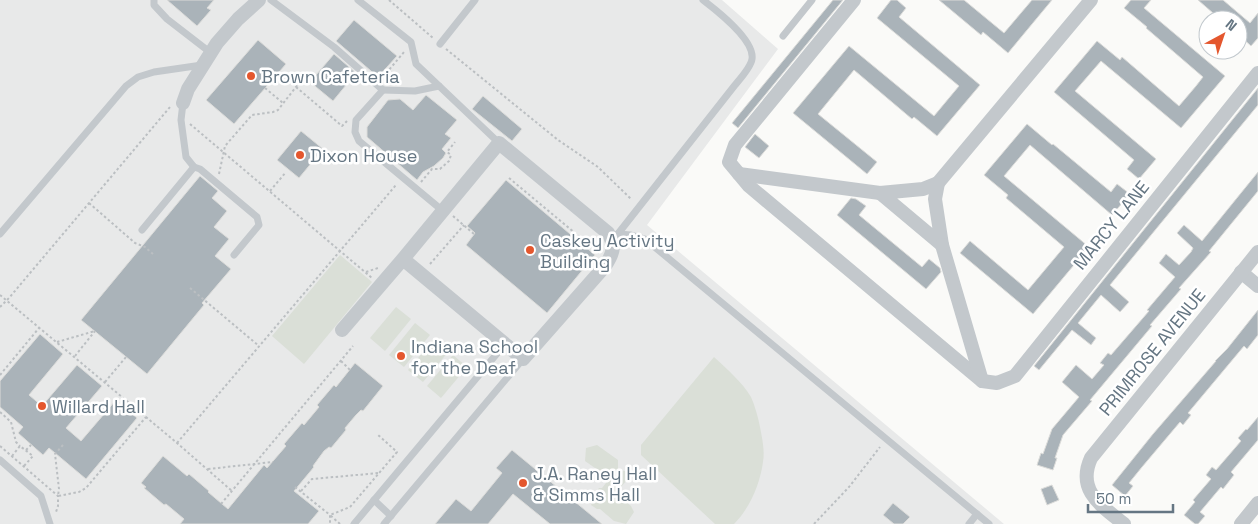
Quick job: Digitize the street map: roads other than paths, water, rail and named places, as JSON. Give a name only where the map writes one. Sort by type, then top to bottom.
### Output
[{"type":"street","points":[[182,109],[188,89],[217,43],[238,19],[259,0]]},
{"type":"street","points":[[854,0],[735,146],[729,162],[749,186],[982,381]]},
{"type":"street","points":[[739,174],[880,193],[923,189],[938,183],[1091,0]]},
{"type":"street","name":"MARCY LANE","points":[[982,381],[997,383],[1015,376],[1258,73]]},
{"type":"street","points":[[342,330],[499,143],[615,237],[612,256],[605,266],[524,359],[402,260]]},
{"type":"street","points":[[938,183],[935,199],[942,245],[982,381]]},
{"type":"street","points":[[880,193],[942,245]]},
{"type":"street","name":"PRIMROSE AVENUE","points":[[1124,524],[1091,494],[1086,477],[1087,468],[1094,454],[1258,252]]},
{"type":"street","points":[[1241,272],[1258,286]]},
{"type":"street","points":[[1241,524],[1258,503]]},
{"type":"lane","points":[[154,0],[154,5],[166,19],[211,53]]},
{"type":"lane","points":[[271,0],[334,47],[380,87],[415,91],[439,86]]},
{"type":"lane","points":[[358,0],[411,42],[416,64],[499,143]]},
{"type":"lane","points":[[440,44],[475,0]]},
{"type":"lane","points":[[615,237],[736,85],[752,60],[751,51],[743,37],[703,0]]},
{"type":"lane","points":[[783,36],[812,0]]},
{"type":"lane","points":[[0,234],[126,86],[138,77],[154,72],[203,65]]},
{"type":"lane","points":[[380,87],[356,120],[355,132],[359,141],[444,210]]},
{"type":"lane","points":[[182,109],[186,157],[194,167],[200,169],[218,183],[257,217],[259,225],[234,255]]},
{"type":"lane","points":[[142,230],[194,167]]},
{"type":"lane","points":[[615,237],[631,235],[645,239],[989,524]]},
{"type":"lane","points":[[354,524],[505,344]]},
{"type":"lane","points":[[384,524],[524,359]]},
{"type":"lane","points":[[0,460],[41,496],[50,524]]},
{"type":"lane","points":[[374,500],[391,516]]},
{"type":"lane","points":[[969,524],[977,514]]},
{"type":"place","name":"Brown Cafeteria","points":[[251,76]]},
{"type":"place","name":"Dixon House","points":[[300,155]]},
{"type":"place","name":"Caskey Activity Building","points":[[530,250]]},
{"type":"place","name":"Indiana School for the Deaf","points":[[401,356]]},
{"type":"place","name":"Willard Hall","points":[[42,406]]},
{"type":"place","name":"J.A. Raney Hall & Simms Hall","points":[[523,483]]}]
